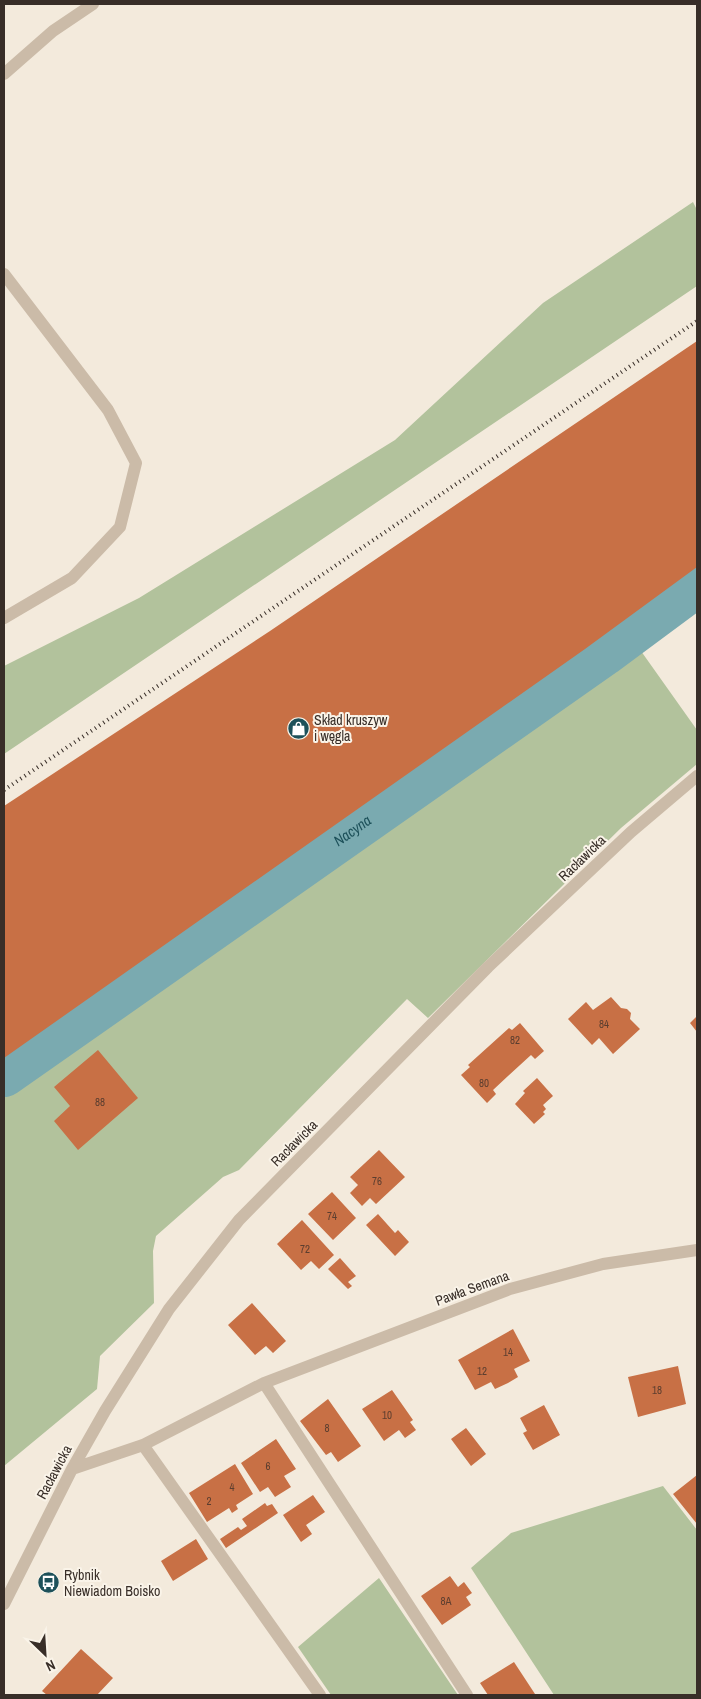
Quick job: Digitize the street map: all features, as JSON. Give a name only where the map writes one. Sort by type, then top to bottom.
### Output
[{"type":"street","points":[[4,74],[53,31],[93,4]]},
{"type":"street","points":[[4,274],[108,410],[136,462],[120,527],[72,578],[4,618]]},
{"type":"street","name":"Racławicka","points":[[5,1598],[72,1469],[105,1411],[169,1309],[240,1220],[488,967],[631,832],[697,776]]},
{"type":"street","name":"Pawła Semana","points":[[72,1469],[143,1445],[264,1383],[510,1289],[603,1264],[697,1250]]},
{"type":"street","points":[[264,1383],[467,1695]]},
{"type":"street","points":[[143,1445],[320,1695]]},
{"type":"green space","points":[[693,202],[697,210],[697,286],[4,754],[4,666],[139,598],[395,440],[543,303]]},
{"type":"green space","points":[[636,644],[697,730],[697,764],[621,828],[428,1018],[407,999],[239,1170],[223,1177],[156,1236],[153,1251],[154,1303],[100,1356],[97,1389],[4,1466],[4,1084],[337,862]]},
{"type":"green space","points":[[663,1486],[697,1530],[697,1695],[554,1695],[471,1568],[511,1533]]},
{"type":"green space","points":[[379,1578],[458,1695],[331,1695],[298,1647]]},
{"type":"building","name":"Skład kruszyw i węgla","points":[[697,341],[697,567],[585,649],[4,1058],[4,806],[270,631]]},
{"type":"building","points":[[611,997],[621,1008],[627,1009],[631,1013],[630,1019],[640,1029],[613,1054],[599,1038],[592,1045],[568,1019],[586,1002],[593,1010]]},
{"type":"building","points":[[697,1016],[697,1032],[690,1023]]},
{"type":"building","points":[[520,1023],[544,1051],[535,1059],[531,1055],[493,1090],[496,1094],[487,1103],[461,1075],[470,1067],[468,1065],[509,1028],[512,1030]]},
{"type":"building","points":[[98,1050],[138,1098],[78,1150],[54,1121],[70,1106],[54,1087]]},
{"type":"building","points":[[537,1078],[553,1096],[543,1105],[546,1109],[543,1112],[545,1114],[534,1124],[515,1104],[525,1093],[523,1091]]},
{"type":"building","points":[[379,1150],[405,1177],[376,1204],[370,1198],[362,1206],[350,1193],[358,1185],[350,1177]]},
{"type":"building","points":[[332,1192],[356,1218],[333,1240],[308,1214]]},
{"type":"building","points":[[378,1214],[395,1233],[398,1230],[409,1242],[395,1256],[366,1225]]},
{"type":"building","points":[[302,1220],[334,1255],[319,1269],[311,1261],[301,1270],[277,1244]]},
{"type":"building","points":[[340,1258],[356,1276],[348,1282],[352,1286],[348,1289],[328,1269]]},
{"type":"building","points":[[252,1303],[286,1341],[273,1353],[266,1346],[255,1355],[228,1325]]},
{"type":"building","points":[[513,1329],[530,1361],[514,1369],[518,1377],[508,1383],[495,1389],[491,1382],[475,1390],[458,1360]]},
{"type":"building","points":[[678,1366],[686,1404],[638,1417],[628,1377]]},
{"type":"building","points":[[392,1390],[413,1420],[410,1422],[416,1430],[405,1438],[399,1430],[384,1441],[362,1409]]},
{"type":"building","points":[[328,1399],[361,1446],[338,1462],[331,1452],[326,1455],[300,1421]]},
{"type":"building","points":[[544,1405],[560,1435],[533,1450],[523,1433],[527,1431],[520,1418]]},
{"type":"building","points":[[466,1428],[486,1454],[471,1466],[451,1439]]},
{"type":"building","points":[[276,1439],[296,1469],[284,1476],[291,1487],[275,1497],[268,1487],[260,1492],[241,1463]]},
{"type":"building","points":[[235,1464],[253,1494],[236,1505],[238,1509],[232,1513],[229,1508],[207,1522],[189,1493]]},
{"type":"building","points":[[697,1475],[697,1524],[673,1494]]},
{"type":"building","points":[[313,1495],[325,1512],[306,1525],[312,1534],[301,1542],[283,1515]]},
{"type":"building","points":[[265,1503],[267,1506],[272,1504],[278,1513],[226,1548],[220,1539],[238,1527],[241,1530],[247,1526],[242,1519]]},
{"type":"building","points":[[196,1539],[208,1559],[173,1581],[161,1561]]},
{"type":"building","points":[[450,1576],[458,1587],[464,1582],[472,1593],[466,1597],[471,1605],[442,1625],[421,1596]]},
{"type":"building","points":[[81,1649],[113,1678],[97,1695],[47,1695],[42,1691]]},
{"type":"building","points":[[514,1662],[535,1694],[488,1695],[480,1683]]},
{"type":"waterway","name":"Nacyna","points":[[4,1074],[604,653],[697,584]]},
{"type":"railway","points":[[4,790],[697,321]]},
{"type":"place","name":"Skład kruszyw i węgla","points":[[298,728]]},
{"type":"place","name":"Rybnik Niewiadom Boisko","points":[[48,1583]]}]
